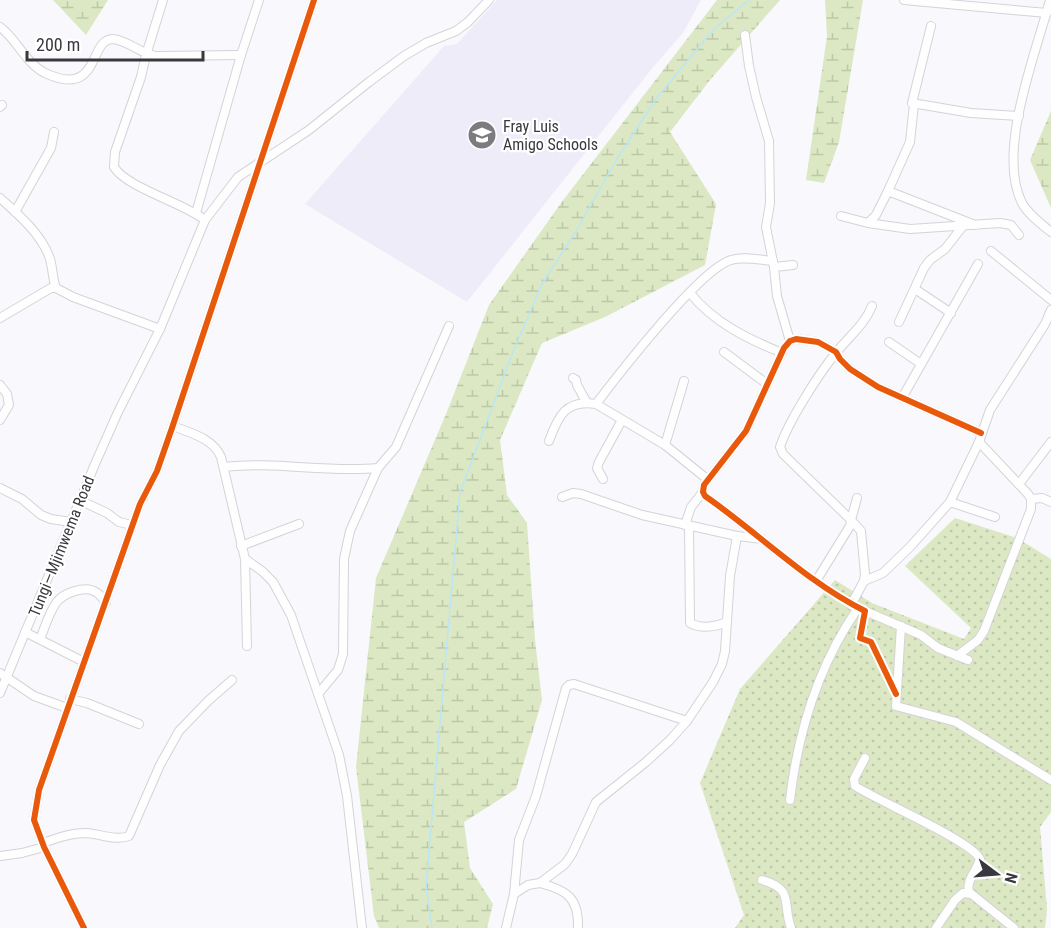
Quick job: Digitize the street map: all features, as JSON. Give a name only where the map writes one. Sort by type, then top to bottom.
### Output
[{"type":"street","points":[[163,0],[141,77],[115,152],[114,167],[120,174],[135,183],[196,213],[205,220]]},
{"type":"street","points":[[196,213],[259,0]]},
{"type":"street","points":[[84,928],[34,820],[36,806],[132,525],[156,471],[172,426],[307,20],[316,0]]},
{"type":"street","name":"Tungi—Mjimwema Road","points":[[0,693],[3,675],[25,632],[72,522],[79,500],[124,400],[160,329],[205,220],[238,177],[309,130],[404,56],[426,43],[456,31],[489,0]]},
{"type":"street","points":[[904,0],[1047,13]]},
{"type":"street","points":[[1050,0],[1019,116],[1014,149],[1014,179],[1022,204],[1051,232]]},
{"type":"street","points":[[0,26],[38,69],[69,79],[81,78],[108,40],[119,40],[146,55],[166,58],[241,55]]},
{"type":"street","points":[[868,223],[876,215],[910,142],[914,104],[912,100],[931,26]]},
{"type":"street","points":[[745,35],[753,87],[770,141],[771,203],[766,227],[777,296],[790,341]]},
{"type":"street","points":[[914,104],[971,113],[1019,116]]},
{"type":"street","points":[[15,212],[51,148],[54,132]]},
{"type":"street","points":[[888,191],[975,225]]},
{"type":"street","points":[[0,198],[45,246],[56,288]]},
{"type":"street","points":[[841,216],[868,223],[910,229],[1008,224],[1019,235]]},
{"type":"street","points":[[899,322],[924,268],[930,260],[945,249],[963,226]]},
{"type":"street","points":[[991,251],[1051,300]]},
{"type":"street","points":[[591,404],[690,293],[721,265],[740,258],[793,265]]},
{"type":"street","points":[[902,398],[978,264]]},
{"type":"street","points":[[0,318],[51,288],[56,288],[160,329]]},
{"type":"street","points":[[915,289],[951,313]]},
{"type":"street","points":[[690,293],[697,303],[725,325],[782,353]]},
{"type":"street","points":[[872,306],[863,324],[836,352],[803,401],[780,447],[783,454],[861,531],[864,581],[858,608],[860,637],[862,640],[871,642],[896,694]]},
{"type":"street","points":[[864,581],[884,573],[950,502],[979,442],[990,410],[1045,324],[1051,310]]},
{"type":"street","points":[[318,694],[341,663],[345,620],[345,552],[350,531],[378,468],[396,447],[450,326]]},
{"type":"street","points":[[727,622],[713,627],[694,626],[690,623],[687,525],[691,507],[703,492],[707,479],[746,431],[782,353],[790,341],[810,340],[836,352],[850,369],[878,387],[981,433]]},
{"type":"street","points":[[889,342],[921,364]]},
{"type":"street","points":[[724,352],[767,384]]},
{"type":"street","points":[[573,378],[591,404]]},
{"type":"street","points":[[665,445],[684,381]]},
{"type":"street","points":[[0,385],[7,394],[9,405],[0,420]]},
{"type":"street","points":[[549,441],[564,411],[578,403],[591,404],[665,445],[707,479]]},
{"type":"street","points":[[603,479],[597,468],[622,420]]},
{"type":"street","points":[[172,426],[209,441],[215,446],[224,467],[245,559],[247,646]]},
{"type":"street","points":[[957,656],[978,640],[984,631],[1031,509],[1031,499],[979,442]]},
{"type":"street","points":[[1019,484],[1051,442]]},
{"type":"street","points":[[224,467],[267,465],[336,470],[378,468]]},
{"type":"street","points":[[0,488],[13,493],[51,519],[72,522]]},
{"type":"street","points":[[703,492],[705,496],[728,511],[816,581],[858,608],[921,635],[938,648],[968,660]]},
{"type":"street","points":[[562,497],[573,493],[582,494],[642,515],[737,536],[762,539]]},
{"type":"street","points":[[816,581],[850,526],[857,498]]},
{"type":"street","points":[[1031,499],[1042,498],[1051,502]]},
{"type":"street","points":[[79,500],[107,513],[119,522],[132,525]]},
{"type":"street","points":[[950,502],[995,517]]},
{"type":"street","points":[[241,546],[299,524]]},
{"type":"street","points":[[540,883],[565,864],[572,854],[596,802],[646,762],[687,721],[713,682],[722,664],[725,651],[730,576],[737,536]]},
{"type":"street","points":[[245,559],[262,571],[282,597],[291,615],[339,755],[347,796],[362,928]]},
{"type":"street","points":[[40,639],[57,601],[64,596],[74,591],[90,590],[96,592],[106,603]]},
{"type":"street","points":[[790,800],[794,766],[813,692],[858,608]]},
{"type":"street","points":[[901,626],[895,704],[898,708],[956,722],[1051,780]]},
{"type":"street","points":[[25,632],[84,662]]},
{"type":"street","points":[[3,675],[34,696],[69,704],[87,704],[139,724]]},
{"type":"street","points":[[0,856],[22,854],[76,834],[124,838],[129,836],[173,740],[208,700],[232,680]]},
{"type":"street","points":[[506,928],[514,894],[519,840],[536,796],[566,687],[574,684],[687,721]]},
{"type":"street","points":[[865,758],[854,779],[855,786],[946,834],[979,856],[980,862],[968,886],[971,894],[1012,928]]},
{"type":"street","points":[[762,880],[773,883],[786,896],[792,928]]},
{"type":"street","points":[[514,894],[528,885],[540,883],[563,890],[569,896],[576,912],[578,928]]},
{"type":"street","points":[[936,928],[955,900],[963,893],[971,894]]},
{"type":"shaded area","name":"Fray Luis Amigo Schools","points":[[497,0],[701,0],[683,33],[654,66],[467,302],[305,204],[444,46],[457,44]]},
{"type":"green space","points":[[53,0],[108,0],[86,35]]},
{"type":"green space","points":[[717,0],[780,0],[710,80],[670,132],[716,204],[705,265],[605,317],[542,343],[500,440],[507,495],[527,523],[535,640],[542,700],[516,789],[464,822],[470,868],[493,904],[487,928],[379,928],[374,916],[356,767],[376,578],[446,414],[489,305],[561,203]]},
{"type":"green space","points":[[825,0],[863,0],[839,142],[824,183],[806,180],[827,36]]},
{"type":"green space","points":[[1051,111],[1051,208],[1030,160]]},
{"type":"green space","points":[[955,518],[1017,538],[1051,559],[1051,812],[1040,827],[1047,909],[1045,928],[735,928],[744,915],[700,783],[740,689],[835,580],[872,603],[964,639],[971,628],[905,566]]},
{"type":"waterway","points":[[432,928],[426,886],[460,492],[515,347],[542,284],[656,99],[713,30],[749,0]]},
{"type":"cycle path","points":[[84,928],[44,847],[34,820],[39,790],[140,504],[157,471],[172,428],[314,0]]},
{"type":"cycle path","points":[[896,694],[871,642],[860,638],[865,611],[803,572],[705,496],[704,485],[746,431],[784,348],[790,341],[796,339],[818,342],[836,352],[850,369],[878,387],[981,433]]},
{"type":"place","name":"Fray Luis Amigo Schools","points":[[482,135]]}]
